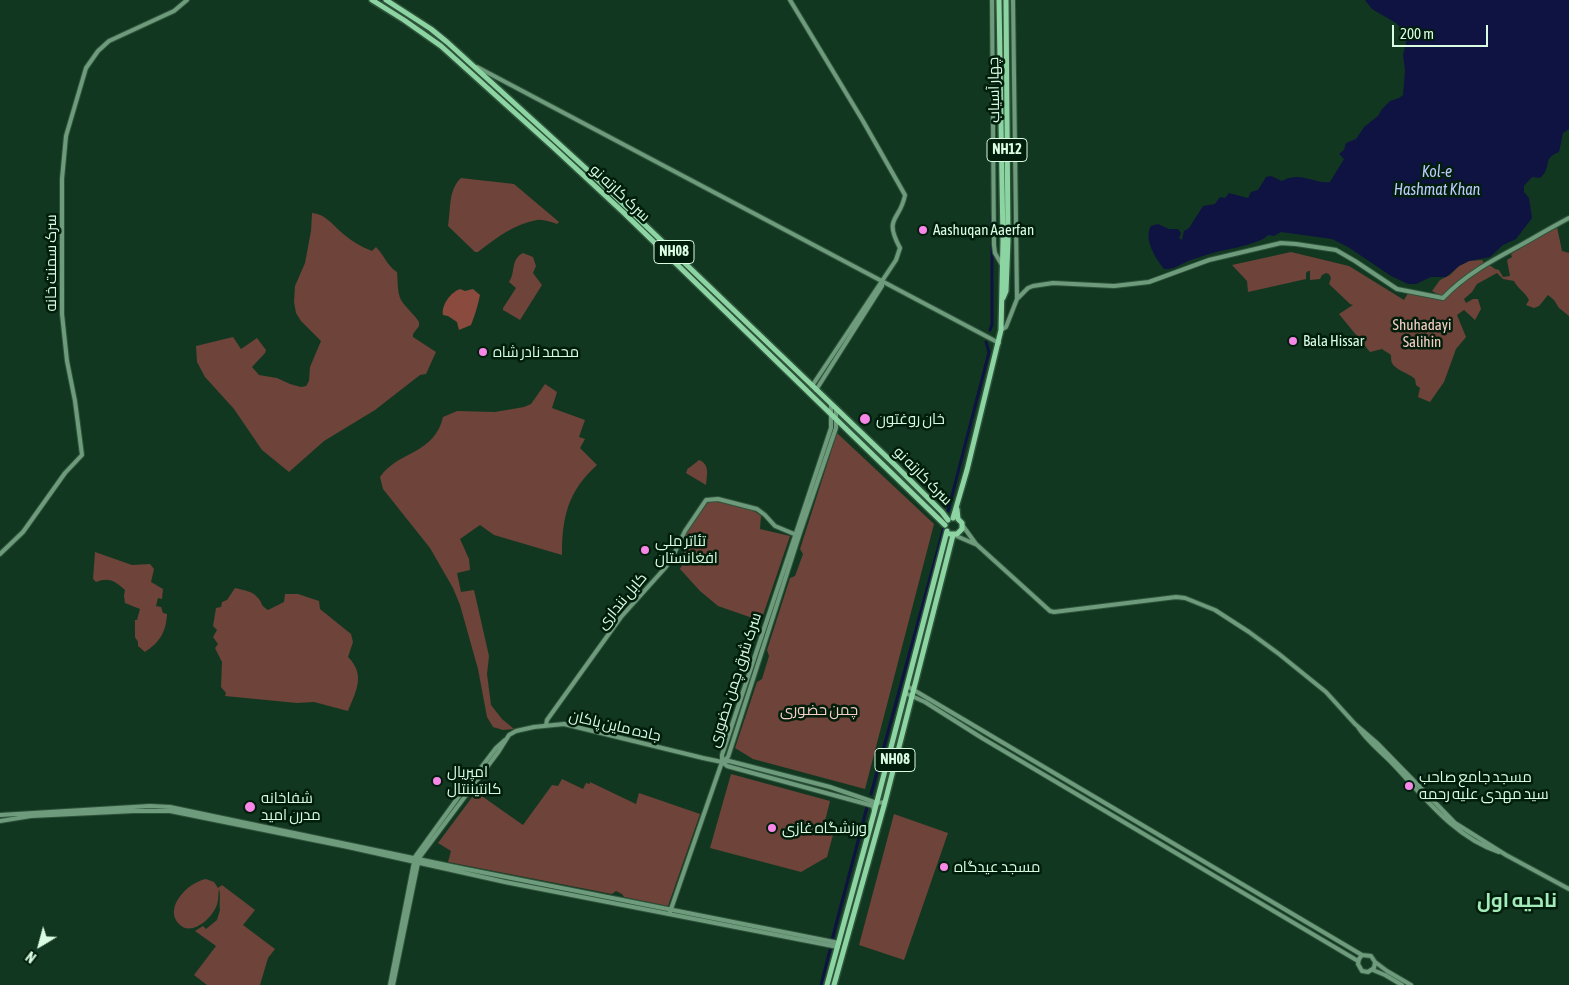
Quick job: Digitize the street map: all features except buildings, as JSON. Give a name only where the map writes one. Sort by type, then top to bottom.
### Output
[{"type":"highway","name":"سرک کارته نو","points":[[372,0],[441,46],[623,212],[831,416],[950,523]]},
{"type":"highway","name":"سرک کارته نو","points":[[386,0],[431,29],[626,206],[895,465],[942,512],[950,523]]},
{"type":"highway","name":"چهار آسیاب","points":[[1000,0],[1008,241],[1006,291],[1002,298]]},
{"type":"highway","name":"چهار آسیاب","points":[[1001,330],[1006,0]]},
{"type":"highway","points":[[484,85],[487,78]]},
{"type":"highway","name":"NH12","points":[[950,523],[967,470],[1001,330]]},
{"type":"highway","points":[[950,523],[962,526],[961,531],[953,535],[950,523]]},
{"type":"highway","name":"NH08","points":[[827,985],[868,838],[950,523]]},
{"type":"highway","name":"NH08","points":[[834,985],[885,802],[953,535]]},
{"type":"highway","points":[[868,838],[875,836]]},
{"type":"main road","name":"سرک سمنت خانه","points":[[0,554],[23,532],[62,476],[82,455],[76,401],[66,356],[61,292],[62,179],[66,136],[86,68],[104,44],[174,10],[187,0]]},
{"type":"main road","points":[[790,0],[904,192],[904,199],[891,228],[900,248],[896,260],[882,286],[814,388]]},
{"type":"main road","points":[[992,0],[994,245],[995,253],[1002,265]]},
{"type":"main road","points":[[1013,0],[1018,299]]},
{"type":"main road","points":[[469,62],[998,343]]},
{"type":"main road","points":[[1001,330],[1006,327],[1018,299],[1028,288],[1040,284],[1114,286],[1149,282],[1209,260],[1281,243],[1336,250],[1398,289],[1443,298],[1457,283],[1473,272],[1569,218]]},
{"type":"main road","points":[[834,407],[837,421]]},
{"type":"main road","name":"سرک شرق چمن حضوری","points":[[670,912],[722,762],[728,757],[831,428],[831,416],[834,407]]},
{"type":"main road","name":"سرک شرق چمن حضوری","points":[[797,536],[837,421]]},
{"type":"main road","name":"کابل ننداری","points":[[546,725],[547,720],[621,617],[672,558],[685,531],[706,500],[723,500],[757,509],[765,514],[776,526],[797,536]]},
{"type":"main road","points":[[962,526],[976,544],[1050,611],[1176,597],[1186,598],[1215,610],[1249,632],[1302,671],[1326,692],[1355,724],[1363,736],[1389,760],[1442,816],[1474,840],[1569,889]]},
{"type":"main road","points":[[953,535],[976,544]]},
{"type":"main road","points":[[907,686],[913,692],[1028,766],[1358,961]]},
{"type":"main road","points":[[905,693],[913,692],[1362,956],[1371,956],[1375,962],[1411,985]]},
{"type":"main road","name":"جاده ماین پاکان","points":[[416,860],[462,792],[496,748],[509,735],[516,732],[546,725],[564,724],[722,762]]},
{"type":"main road","points":[[722,762],[729,761],[830,787],[876,803],[885,802]]},
{"type":"main road","points":[[722,762],[727,766],[870,804],[873,806],[874,812]]},
{"type":"main road","points":[[0,815],[170,806],[416,860]]},
{"type":"main road","points":[[0,821],[49,815],[150,810],[170,812],[839,945]]},
{"type":"main road","points":[[392,985],[416,860]]},
{"type":"main road","points":[[1362,956],[1358,961],[1358,966],[1362,971],[1368,972],[1373,970],[1402,985]]},
{"type":"main road","points":[[1373,970],[1375,962]]},
{"type":"green space","points":[[461,178],[514,184],[559,222],[557,224],[539,220],[529,222],[513,228],[478,252],[475,252],[448,226],[452,194]]},
{"type":"green space","points":[[312,213],[325,217],[344,235],[360,245],[372,251],[376,247],[379,250],[397,272],[398,290],[401,300],[419,322],[413,337],[436,352],[426,374],[420,375],[375,410],[324,441],[289,472],[262,450],[234,409],[205,377],[197,362],[196,346],[233,337],[241,349],[257,338],[266,350],[252,367],[259,375],[277,378],[301,387],[306,386],[309,381],[310,367],[321,341],[301,321],[296,313],[294,302],[295,286],[305,263],[311,231]]},
{"type":"green space","name":"Shuhadayi Salihin","points":[[1554,227],[1557,227],[1562,251],[1569,253],[1569,316],[1548,295],[1539,306],[1534,308],[1526,305],[1529,300],[1514,281],[1503,279],[1497,273],[1477,284],[1464,299],[1466,303],[1473,299],[1478,299],[1481,309],[1475,320],[1464,310],[1457,315],[1466,337],[1456,349],[1444,382],[1430,402],[1418,397],[1420,388],[1416,385],[1415,379],[1393,365],[1391,355],[1382,349],[1370,352],[1339,314],[1353,305],[1329,284],[1331,278],[1329,274],[1322,275],[1320,279],[1310,280],[1310,271],[1308,271],[1306,279],[1248,292],[1247,281],[1232,265],[1291,252],[1349,266],[1404,300],[1408,293],[1438,299],[1439,295],[1432,291],[1440,280],[1469,261],[1482,260],[1486,266],[1499,270],[1503,277],[1510,276],[1507,260],[1512,257],[1511,254]]},
{"type":"green space","points":[[523,253],[533,257],[536,266],[533,273],[542,285],[520,320],[503,310],[503,308],[516,288],[509,282],[516,259]]},
{"type":"green space","points":[[545,384],[557,392],[552,408],[585,420],[579,437],[585,439],[580,448],[597,465],[579,485],[573,495],[565,517],[562,555],[494,535],[480,525],[460,539],[469,559],[470,570],[457,573],[461,592],[474,590],[489,656],[487,674],[491,705],[502,719],[514,729],[503,730],[493,727],[487,717],[478,669],[460,605],[453,588],[430,548],[383,489],[380,477],[388,468],[432,439],[443,417],[457,411],[495,412],[524,407],[531,404]]},
{"type":"green space","name":"چمن حضوری","points":[[837,433],[934,524],[865,789],[753,759],[735,748],[757,682],[762,679],[769,656],[767,650],[790,578],[795,576],[803,554],[800,549]]},
{"type":"green space","points":[[699,460],[706,467],[706,485],[686,473],[688,468]]},
{"type":"green space","points":[[709,502],[722,502],[743,506],[761,516],[760,529],[790,536],[761,621],[718,606],[700,591],[680,569],[684,561],[684,537],[704,505]]},
{"type":"green space","points":[[95,552],[132,565],[150,564],[154,569],[151,582],[163,589],[162,599],[158,598],[156,606],[161,607],[163,613],[167,614],[164,631],[155,644],[145,652],[138,646],[135,637],[135,620],[137,620],[140,609],[125,603],[125,590],[118,584],[108,580],[96,582],[93,579]]},
{"type":"green space","points":[[235,588],[253,594],[258,598],[263,607],[268,610],[284,602],[285,594],[298,594],[319,601],[320,609],[351,634],[353,642],[348,657],[357,670],[358,683],[348,711],[314,702],[297,703],[225,696],[226,693],[221,687],[222,662],[215,648],[218,644],[213,637],[217,630],[213,626],[216,608],[221,607],[222,602],[227,600]]},
{"type":"green space","name":"ورزشگاه غازی","points":[[731,774],[830,801],[825,821],[833,835],[827,857],[801,872],[710,848]]},
{"type":"green space","points":[[562,779],[583,789],[586,783],[590,784],[590,782],[636,804],[639,793],[700,814],[668,906],[624,897],[616,891],[612,894],[448,862],[451,851],[438,843],[476,792],[523,825],[552,785],[558,786]]},
{"type":"green space","points":[[894,814],[948,833],[904,960],[859,945]]},
{"type":"green space","points":[[206,879],[214,882],[218,888],[222,885],[255,910],[243,925],[275,949],[268,958],[260,985],[207,985],[194,975],[216,946],[195,931],[203,926],[206,929],[217,920],[220,910],[219,889],[216,907],[210,917],[200,925],[189,929],[184,927],[175,918],[174,911],[185,890]]},
{"type":"shaded area","points":[[460,289],[465,291],[473,289],[480,295],[471,325],[459,330],[457,322],[443,315],[443,311],[447,299]]},
{"type":"water","name":"Kol-e Hashmat Khan","points":[[1365,0],[1569,0],[1569,129],[1563,133],[1559,152],[1550,157],[1544,174],[1540,178],[1532,177],[1524,186],[1524,192],[1529,198],[1532,218],[1516,239],[1503,245],[1490,257],[1469,261],[1459,266],[1446,277],[1431,277],[1416,284],[1408,284],[1391,276],[1348,247],[1332,239],[1281,232],[1274,236],[1268,235],[1251,244],[1213,253],[1172,268],[1164,269],[1149,243],[1151,226],[1158,224],[1169,229],[1178,229],[1181,233],[1179,238],[1182,240],[1184,231],[1189,228],[1203,206],[1215,204],[1220,197],[1225,198],[1229,193],[1248,198],[1251,192],[1258,190],[1266,177],[1271,176],[1282,181],[1295,177],[1330,182],[1344,159],[1339,154],[1344,150],[1346,143],[1356,139],[1364,127],[1378,116],[1390,101],[1403,95],[1405,70],[1403,55],[1407,39],[1405,32],[1396,23],[1372,9]]},
{"type":"waterway","points":[[992,216],[992,238]]},
{"type":"waterway","points":[[990,330],[992,325],[992,245]]},
{"type":"waterway","points":[[948,511],[989,352],[986,342]]},
{"type":"waterway","points":[[871,794],[944,527]]},
{"type":"waterway","points":[[832,940],[867,807]]},
{"type":"waterway","points":[[821,985],[830,950]]},
{"type":"place","name":"Aashuqan Aaerfan","points":[[923,230]]},
{"type":"place","name":"Bala Hissar","points":[[1293,341]]},
{"type":"place","name":"محمد نادر شاه","points":[[483,352]]},
{"type":"place","name":"خان روغتون","points":[[865,419]]},
{"type":"place","name":"تئاتر ملی افغانستان","points":[[645,550]]},
{"type":"place","name":"امپریال کانتیننتال","points":[[437,781]]},
{"type":"place","name":"مسجد جامع صاحب سید مهدی علیه رحمه","points":[[1409,786]]},
{"type":"place","name":"شفاخانه مدرن امید","points":[[250,807]]},
{"type":"place","name":"ورزشگاه غازی","points":[[772,828]]},
{"type":"place","name":"مسجد عیدگاه","points":[[944,867]]},
{"type":"district","name":"ناحیه اول","points":[[1517,901]]}]
